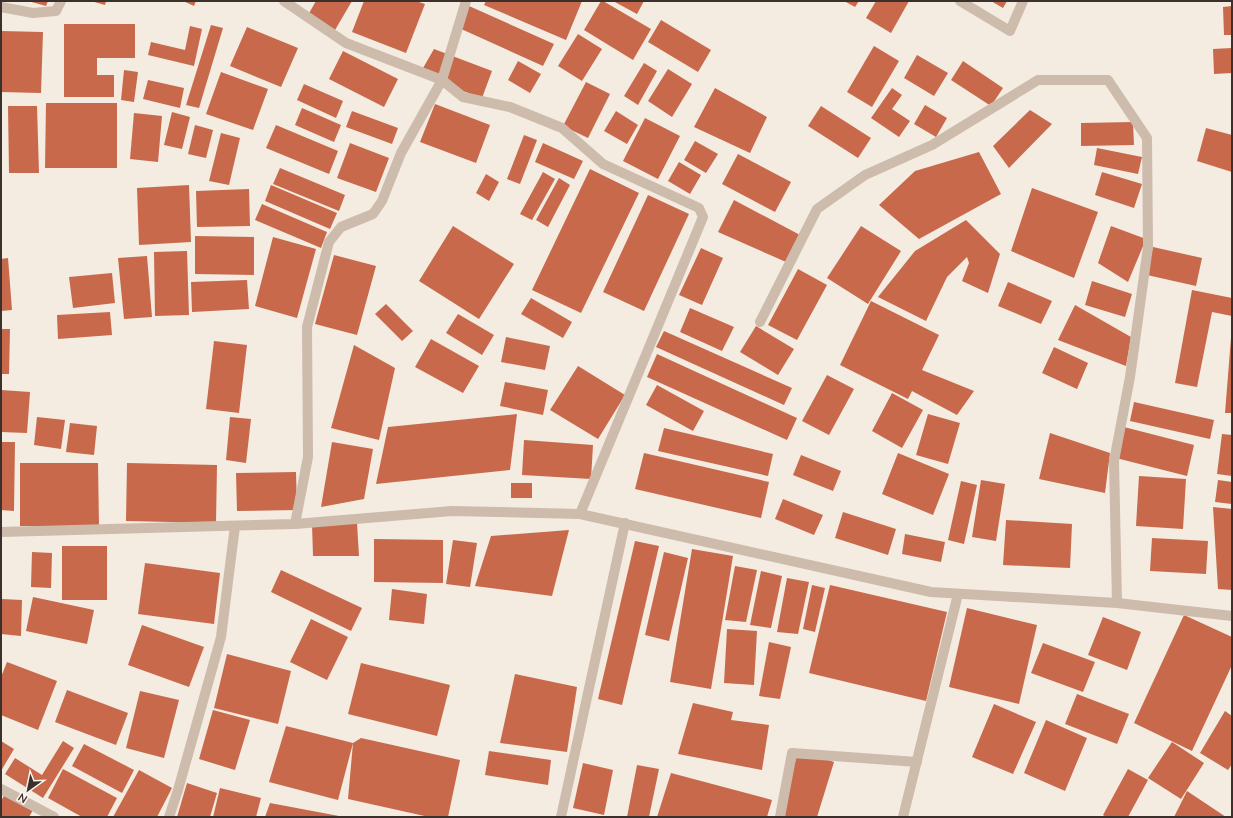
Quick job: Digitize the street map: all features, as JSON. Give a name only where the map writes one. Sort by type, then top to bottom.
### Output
[{"type":"street","points":[[1,7],[33,13],[56,11],[60,1]]},
{"type":"street","points":[[284,1],[346,43],[442,80],[463,97],[510,107],[562,128],[603,164],[699,208],[703,217],[580,514]]},
{"type":"street","points":[[295,524],[308,457],[307,326],[329,242],[341,227],[373,214],[382,201],[401,153],[442,80],[466,1]]},
{"type":"street","points":[[960,1],[1010,31],[1023,1]]},
{"type":"street","points":[[760,322],[817,209],[865,175],[932,145],[1038,80],[1108,80],[1147,138],[1148,247],[1130,377],[1114,461],[1117,603]]},
{"type":"street","points":[[1,532],[295,524],[452,511],[580,514],[931,592],[1117,603],[1232,616]]},
{"type":"street","points":[[560,817],[625,523]]},
{"type":"street","points":[[169,817],[221,637],[235,526]]},
{"type":"street","points":[[903,817],[958,594]]},
{"type":"street","points":[[780,817],[792,753],[916,762]]},
{"type":"street","points":[[1,789],[54,817]]},
{"type":"building","points":[[28,1],[48,1],[46,6]]},
{"type":"building","points":[[91,1],[106,1],[105,5]]},
{"type":"building","points":[[183,1],[196,1],[194,6]]},
{"type":"building","points":[[316,1],[352,1],[335,30],[308,15]]},
{"type":"building","points":[[364,1],[416,1],[425,4],[406,53],[352,32]]},
{"type":"building","points":[[486,1],[582,1],[566,40],[484,5]]},
{"type":"building","points":[[601,1],[651,29],[633,60],[584,30]]},
{"type":"building","points":[[613,1],[644,1],[637,14]]},
{"type":"building","points":[[844,1],[859,1],[855,7]]},
{"type":"building","points":[[876,1],[909,1],[891,33],[866,18]]},
{"type":"building","points":[[991,1],[1007,1],[1003,8]]},
{"type":"building","points":[[469,6],[554,44],[543,66],[459,28]]},
{"type":"building","points":[[1232,6],[1232,35],[1224,35],[1223,7]]},
{"type":"building","points":[[661,20],[711,50],[698,72],[648,42]]},
{"type":"building","points":[[64,24],[135,24],[135,58],[97,58],[97,75],[114,75],[114,97],[64,97]]},
{"type":"building","points":[[211,25],[223,28],[199,108],[186,105]]},
{"type":"building","points":[[190,26],[202,29],[194,66],[148,55],[151,42],[185,50]]},
{"type":"building","points":[[247,27],[298,48],[281,87],[230,66]]},
{"type":"building","points":[[1,31],[43,32],[41,93],[1,92]]},
{"type":"building","points":[[578,34],[602,49],[582,81],[558,66]]},
{"type":"building","points":[[874,46],[899,61],[872,107],[847,92]]},
{"type":"building","points":[[1232,48],[1232,73],[1214,74],[1213,49]]},
{"type":"building","points":[[434,49],[492,71],[482,98],[419,75]]},
{"type":"building","points":[[343,51],[398,79],[384,107],[329,79]]},
{"type":"building","points":[[917,55],[948,73],[934,96],[904,78]]},
{"type":"building","points":[[518,61],[541,74],[530,93],[508,80]]},
{"type":"building","points":[[963,61],[1003,88],[991,106],[951,80]]},
{"type":"building","points":[[644,63],[657,71],[638,105],[624,96]]},
{"type":"building","points":[[668,69],[692,84],[672,117],[648,101]]},
{"type":"building","points":[[124,70],[138,72],[134,102],[121,100]]},
{"type":"building","points":[[221,72],[268,89],[253,130],[206,114]]},
{"type":"building","points":[[148,80],[184,88],[180,108],[143,99]]},
{"type":"building","points":[[586,82],[610,94],[588,138],[563,126]]},
{"type":"building","points":[[304,84],[343,101],[336,118],[297,100]]},
{"type":"building","points":[[715,88],[767,117],[750,153],[694,127]]},
{"type":"building","points":[[892,88],[902,95],[892,109],[910,121],[899,137],[871,118]]},
{"type":"building","points":[[46,103],[117,103],[117,168],[45,168]]},
{"type":"building","points":[[435,104],[490,125],[476,163],[420,142]]},
{"type":"building","points":[[925,105],[947,118],[936,137],[914,124]]},
{"type":"building","points":[[8,106],[37,106],[39,173],[9,173]]},
{"type":"building","points":[[821,106],[871,138],[858,158],[808,126]]},
{"type":"building","points":[[302,108],[341,125],[334,142],[295,125]]},
{"type":"building","points":[[1030,110],[1052,124],[1009,168],[993,146]]},
{"type":"building","points":[[352,111],[398,128],[392,144],[346,127]]},
{"type":"building","points":[[616,111],[638,125],[627,144],[604,131]]},
{"type":"building","points":[[172,112],[190,117],[182,149],[164,145]]},
{"type":"building","points":[[134,113],[162,116],[158,162],[130,159]]},
{"type":"building","points":[[645,118],[680,136],[658,179],[623,161]]},
{"type":"building","points":[[1133,122],[1134,145],[1081,146],[1081,123]]},
{"type":"building","points":[[195,125],[213,130],[206,158],[188,154]]},
{"type":"building","points":[[276,125],[338,151],[329,174],[266,148]]},
{"type":"building","points":[[1206,128],[1232,135],[1232,172],[1197,161]]},
{"type":"building","points":[[221,133],[240,138],[229,185],[209,181]]},
{"type":"building","points":[[524,135],[537,140],[520,184],[507,179]]},
{"type":"building","points":[[695,141],[718,154],[706,173],[684,160]]},
{"type":"building","points":[[350,143],[389,158],[376,192],[337,178]]},
{"type":"building","points":[[543,143],[583,161],[574,179],[535,162]]},
{"type":"building","points":[[1097,148],[1142,157],[1138,174],[1094,165]]},
{"type":"building","points":[[979,152],[1001,194],[919,239],[879,205],[915,171]]},
{"type":"building","points":[[738,154],[791,182],[775,212],[722,184]]},
{"type":"building","points":[[679,162],[701,175],[690,194],[668,181]]},
{"type":"building","points":[[280,168],[345,195],[339,211],[273,184]]},
{"type":"building","points":[[590,169],[639,193],[581,313],[532,290]]},
{"type":"building","points":[[543,172],[555,179],[532,220],[520,214]]},
{"type":"building","points":[[1102,172],[1142,184],[1134,208],[1095,195]]},
{"type":"building","points":[[486,174],[499,182],[489,201],[476,193]]},
{"type":"building","points":[[559,178],[570,185],[548,227],[536,220]]},
{"type":"building","points":[[189,185],[191,242],[139,245],[137,188]]},
{"type":"building","points":[[271,185],[337,213],[330,229],[265,201]]},
{"type":"building","points":[[1032,188],[1098,212],[1074,278],[1011,251]]},
{"type":"building","points":[[249,189],[250,226],[197,227],[196,191]]},
{"type":"building","points":[[648,195],[689,214],[644,311],[603,292]]},
{"type":"building","points":[[734,200],[800,235],[786,262],[718,232]]},
{"type":"building","points":[[262,204],[327,232],[321,248],[255,220]]},
{"type":"building","points":[[966,220],[1000,254],[988,293],[962,281],[969,263],[967,257],[947,277],[926,321],[878,297],[915,251]]},
{"type":"building","points":[[453,226],[514,264],[479,319],[419,281]]},
{"type":"building","points":[[861,226],[901,251],[868,304],[827,278]]},
{"type":"building","points":[[1111,226],[1146,239],[1128,282],[1098,263]]},
{"type":"building","points":[[195,236],[254,237],[254,275],[195,274]]},
{"type":"building","points":[[273,237],[316,249],[297,318],[255,306]]},
{"type":"building","points":[[1153,247],[1202,258],[1196,286],[1147,275]]},
{"type":"building","points":[[701,248],[723,258],[702,305],[679,295]]},
{"type":"building","points":[[187,251],[189,315],[155,316],[154,252]]},
{"type":"building","points":[[334,255],[376,266],[357,335],[315,324]]},
{"type":"building","points":[[147,256],[152,317],[124,319],[118,258]]},
{"type":"building","points":[[8,258],[12,310],[1,311],[1,259]]},
{"type":"building","points":[[798,269],[827,285],[797,340],[768,325]]},
{"type":"building","points":[[112,273],[115,303],[73,308],[69,277]]},
{"type":"building","points":[[247,280],[249,309],[192,312],[191,282]]},
{"type":"building","points":[[1092,281],[1132,294],[1125,317],[1085,305]]},
{"type":"building","points":[[1008,282],[1052,301],[1041,324],[998,306]]},
{"type":"building","points":[[1192,290],[1232,298],[1232,316],[1212,312],[1197,387],[1175,383]]},
{"type":"building","points":[[531,298],[572,322],[563,338],[521,314]]},
{"type":"building","points":[[871,301],[939,335],[922,370],[974,391],[957,415],[912,391],[908,399],[840,365]]},
{"type":"building","points":[[386,304],[413,331],[402,341],[375,314]]},
{"type":"building","points":[[1075,305],[1131,337],[1126,366],[1058,340]]},
{"type":"building","points":[[690,308],[734,327],[722,351],[680,332]]},
{"type":"building","points":[[110,312],[112,335],[58,339],[57,315]]},
{"type":"building","points":[[458,314],[494,335],[482,355],[446,333]]},
{"type":"building","points":[[756,326],[794,349],[778,375],[740,352]]},
{"type":"building","points":[[1,329],[10,329],[9,374],[1,374]]},
{"type":"building","points":[[664,331],[792,388],[784,405],[656,347]]},
{"type":"building","points":[[506,337],[550,346],[545,370],[501,362]]},
{"type":"building","points":[[1231,338],[1232,413],[1225,413]]},
{"type":"building","points":[[431,339],[479,366],[463,393],[415,367]]},
{"type":"building","points":[[214,341],[247,345],[239,413],[206,409]]},
{"type":"building","points":[[354,345],[395,368],[379,440],[331,428]]},
{"type":"building","points":[[1054,347],[1088,363],[1077,389],[1042,373]]},
{"type":"building","points":[[657,354],[797,418],[787,440],[647,377]]},
{"type":"building","points":[[578,366],[625,395],[598,439],[550,410]]},
{"type":"building","points":[[827,375],[854,389],[829,435],[802,421]]},
{"type":"building","points":[[505,382],[548,390],[543,415],[500,406]]},
{"type":"building","points":[[657,385],[704,411],[693,431],[646,405]]},
{"type":"building","points":[[1,390],[30,392],[27,433],[1,432]]},
{"type":"building","points":[[892,393],[923,410],[902,448],[872,431]]},
{"type":"building","points":[[1134,402],[1214,420],[1210,439],[1130,421]]},
{"type":"building","points":[[517,414],[510,470],[376,484],[388,427]]},
{"type":"building","points":[[928,414],[960,423],[948,464],[916,455]]},
{"type":"building","points":[[37,417],[65,420],[61,449],[34,445]]},
{"type":"building","points":[[230,417],[251,419],[246,463],[226,460]]},
{"type":"building","points":[[70,423],[97,426],[94,455],[66,452]]},
{"type":"building","points":[[1124,427],[1194,445],[1187,476],[1116,458]]},
{"type":"building","points":[[664,428],[773,454],[768,476],[658,451]]},
{"type":"building","points":[[1050,433],[1110,453],[1105,493],[1039,479]]},
{"type":"building","points":[[1222,434],[1232,435],[1232,476],[1217,474]]},
{"type":"building","points":[[524,440],[593,445],[591,479],[522,475]]},
{"type":"building","points":[[1,442],[15,442],[14,511],[1,510]]},
{"type":"building","points":[[332,442],[373,449],[364,499],[321,507]]},
{"type":"building","points":[[644,453],[769,482],[761,518],[635,489]]},
{"type":"building","points":[[898,453],[949,474],[933,515],[882,494]]},
{"type":"building","points":[[801,455],[841,471],[833,491],[793,475]]},
{"type":"building","points":[[20,463],[98,463],[99,526],[20,526]]},
{"type":"building","points":[[127,463],[217,465],[216,523],[126,521]]},
{"type":"building","points":[[296,472],[297,510],[237,511],[236,473]]},
{"type":"building","points":[[1139,476],[1186,479],[1183,529],[1136,526]]},
{"type":"building","points":[[981,480],[1005,484],[996,541],[972,537]]},
{"type":"building","points":[[1218,480],[1232,482],[1232,504],[1215,502]]},
{"type":"building","points":[[961,481],[977,485],[964,544],[948,540]]},
{"type":"building","points":[[511,483],[532,483],[532,498],[511,498]]},
{"type":"building","points":[[783,499],[823,515],[814,535],[775,519]]},
{"type":"building","points":[[1213,507],[1232,509],[1232,590],[1218,589]]},
{"type":"building","points":[[843,512],[896,529],[888,555],[835,538]]},
{"type":"building","points":[[1006,520],[1072,524],[1070,568],[1003,565]]},
{"type":"building","points":[[357,523],[359,556],[313,556],[312,524]]},
{"type":"building","points":[[569,530],[552,596],[475,586],[491,536]]},
{"type":"building","points":[[905,534],[945,542],[941,562],[902,554]]},
{"type":"building","points":[[1152,538],[1208,541],[1206,574],[1150,571]]},
{"type":"building","points":[[374,539],[443,540],[443,583],[374,582]]},
{"type":"building","points":[[453,540],[477,543],[470,587],[446,584]]},
{"type":"building","points":[[635,541],[659,546],[622,705],[598,699]]},
{"type":"building","points":[[62,546],[107,546],[107,600],[62,600]]},
{"type":"building","points":[[692,549],[733,556],[711,689],[670,682]]},
{"type":"building","points":[[32,552],[52,553],[51,588],[31,587]]},
{"type":"building","points":[[664,552],[688,558],[669,641],[645,635]]},
{"type":"building","points":[[145,563],[220,573],[214,624],[138,614]]},
{"type":"building","points":[[735,566],[757,570],[746,622],[725,620]]},
{"type":"building","points":[[281,570],[362,608],[351,631],[271,592]]},
{"type":"building","points":[[761,571],[782,576],[771,628],[750,625]]},
{"type":"building","points":[[787,578],[809,582],[798,634],[777,632]]},
{"type":"building","points":[[812,585],[825,588],[815,632],[803,629]]},
{"type":"building","points":[[830,585],[947,612],[926,701],[809,673]]},
{"type":"building","points":[[392,589],[427,594],[424,624],[389,620]]},
{"type":"building","points":[[33,597],[94,610],[87,644],[26,631]]},
{"type":"building","points":[[2,599],[22,600],[21,636],[1,634]]},
{"type":"building","points":[[967,608],[1037,625],[1019,704],[949,687]]},
{"type":"building","points":[[1184,615],[1232,637],[1232,665],[1192,751],[1134,723]]},
{"type":"building","points":[[1103,617],[1141,632],[1127,670],[1088,655]]},
{"type":"building","points":[[311,619],[348,637],[327,680],[290,662]]},
{"type":"building","points":[[142,625],[204,647],[189,687],[128,665]]},
{"type":"building","points":[[727,629],[757,631],[754,685],[724,683]]},
{"type":"building","points":[[769,642],[791,647],[780,699],[759,696]]},
{"type":"building","points":[[1043,643],[1095,662],[1083,692],[1031,673]]},
{"type":"building","points":[[227,654],[291,671],[278,724],[214,708]]},
{"type":"building","points":[[7,662],[57,681],[38,730],[1,715],[1,677]]},
{"type":"building","points":[[361,663],[450,685],[437,736],[348,714]]},
{"type":"building","points":[[515,674],[577,687],[567,752],[500,743]]},
{"type":"building","points":[[67,690],[128,713],[116,745],[55,722]]},
{"type":"building","points":[[140,691],[179,700],[164,758],[126,748]]},
{"type":"building","points":[[1077,694],[1129,714],[1117,744],[1065,724]]},
{"type":"building","points":[[693,703],[733,712],[731,720],[769,725],[762,770],[678,754]]},
{"type":"building","points":[[994,704],[1036,722],[1013,774],[972,757]]},
{"type":"building","points":[[213,710],[250,720],[235,770],[199,759]]},
{"type":"building","points":[[1225,711],[1232,716],[1232,764],[1228,770],[1200,753]]},
{"type":"building","points":[[1046,720],[1087,738],[1065,791],[1024,773]]},
{"type":"building","points":[[286,726],[353,743],[338,800],[269,782]]},
{"type":"building","points":[[361,738],[460,760],[448,817],[429,817],[348,799],[353,743]]},
{"type":"building","points":[[1,741],[14,749],[1,771]]},
{"type":"building","points":[[63,741],[74,748],[43,798],[5,774],[15,758],[42,775]]},
{"type":"building","points":[[1172,742],[1204,763],[1181,799],[1148,778]]},
{"type":"building","points":[[84,744],[134,770],[122,793],[72,766]]},
{"type":"building","points":[[799,750],[834,762],[817,817],[777,817]]},
{"type":"building","points":[[489,751],[551,760],[548,785],[485,775]]},
{"type":"building","points":[[583,763],[613,770],[604,815],[573,808]]},
{"type":"building","points":[[637,765],[659,769],[649,817],[627,817]]},
{"type":"building","points":[[63,769],[117,798],[107,817],[82,817],[48,798]]},
{"type":"building","points":[[1128,769],[1148,780],[1128,817],[1106,817],[1103,815]]},
{"type":"building","points":[[139,770],[172,788],[157,817],[113,817]]},
{"type":"building","points":[[671,773],[772,800],[767,817],[657,817]]},
{"type":"building","points":[[187,783],[217,793],[210,817],[177,817]]},
{"type":"building","points":[[220,788],[261,798],[256,817],[213,817]]},
{"type":"building","points":[[1187,791],[1226,817],[1174,817]]},
{"type":"building","points":[[5,794],[33,810],[29,817],[1,817],[1,801]]},
{"type":"building","points":[[270,803],[339,816],[339,817],[265,817]]}]
